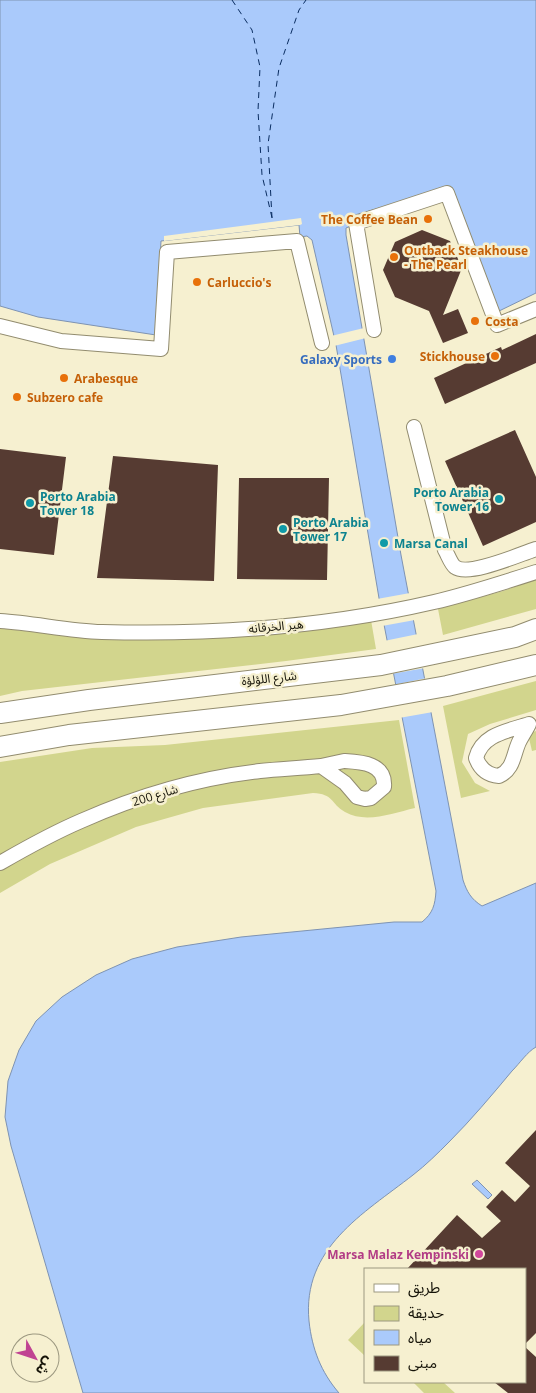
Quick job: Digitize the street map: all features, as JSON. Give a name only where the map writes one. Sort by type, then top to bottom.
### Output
[{"type":"main road","name":"شارع اللؤلؤة","points":[[0,713],[89,700],[381,665],[515,637],[536,629]]},
{"type":"main road","points":[[0,747],[69,734],[282,712],[386,698],[536,665]]},
{"type":"street","points":[[374,330],[356,223],[447,193],[497,325],[536,309]]},
{"type":"street","points":[[0,326],[60,341],[161,348],[167,252],[297,241],[322,343]]},
{"type":"street","points":[[414,427],[445,550],[455,567],[463,570],[479,568],[536,549]]},
{"type":"street","name":"هير الخرقانه","points":[[4,620],[50,628],[99,632],[156,633],[251,628],[373,614],[434,602],[536,572]]},
{"type":"street","name":"شارع 200","points":[[0,864],[81,821],[134,801],[188,784],[260,771],[321,766]]},
{"type":"green space","points":[[536,579],[536,609],[443,635],[438,609],[503,591]]},
{"type":"green space","points":[[371,620],[376,649],[22,691],[0,696],[0,628],[66,636],[244,635]]},
{"type":"green space","points":[[536,681],[536,710],[490,724],[468,734],[462,762],[475,783],[490,791],[461,798],[443,706]]},
{"type":"green space","points":[[399,720],[415,808],[389,815],[362,817],[345,812],[325,795],[313,793],[203,808],[136,827],[50,864],[0,893],[0,762],[92,748],[165,745]]},
{"type":"green space","points":[[536,731],[536,750],[532,751],[528,734]]},
{"type":"green space","points":[[364,1323],[364,1355],[348,1340]]},
{"type":"green space","points":[[414,1383],[444,1383],[455,1393],[424,1393]]},
{"type":"water","points":[[0,0],[536,0],[536,293],[497,312],[449,189],[351,216],[351,226],[346,228],[401,555],[463,880],[470,895],[482,906],[536,883],[536,1047],[441,1150],[418,1171],[356,1219],[326,1253],[315,1273],[309,1295],[309,1321],[312,1341],[318,1360],[327,1377],[339,1393],[83,1393],[11,1146],[5,1117],[8,1081],[19,1050],[36,1021],[62,997],[96,975],[132,959],[177,947],[241,937],[394,922],[422,922],[433,908],[436,891],[380,604],[336,345],[312,240],[307,236],[300,237],[299,225],[161,241],[156,335],[38,317],[0,306]]},
{"type":"water","points":[[477,1180],[492,1195],[488,1199],[472,1184]]},
{"type":"pier","points":[[301,218],[302,224],[300,225],[164,241],[164,236]]},
{"type":"pier","points":[[364,328],[366,338],[334,346],[331,336]]},
{"type":"pier","points":[[410,593],[415,620],[382,626],[377,599]]},
{"type":"pier","points":[[418,634],[425,668],[391,674],[384,641]]},
{"type":"pier","points":[[427,678],[433,712],[399,718],[393,685]]},
{"type":"building","points":[[422,230],[450,241],[462,268],[443,315],[458,309],[468,333],[443,343],[429,311],[395,297],[383,270],[395,242]]},
{"type":"building","points":[[536,334],[536,363],[445,404],[434,378],[501,347],[502,350]]},
{"type":"building","name":"Porto Arabia Tower 16","points":[[515,430],[536,477],[536,522],[483,546],[445,461]]},
{"type":"building","name":"Porto Arabia Tower 18","points":[[0,449],[66,457],[54,555],[0,549]]},
{"type":"building","points":[[113,456],[218,465],[214,581],[97,578]]},
{"type":"building","name":"Porto Arabia Tower 17","points":[[239,478],[329,478],[327,580],[237,579]]},
{"type":"building","name":"Marsa Malaz Kempinski","points":[[536,1130],[536,1333],[526,1343],[526,1268],[408,1268],[457,1215],[482,1238],[501,1221],[486,1207],[502,1190],[515,1202],[530,1186],[505,1163]]},
{"type":"building","points":[[526,1348],[536,1357],[536,1393],[508,1393],[495,1383],[526,1383]]},
{"type":"ferry route","points":[[232,0],[252,30],[260,67],[258,111],[262,175],[273,222]]},
{"type":"ferry route","points":[[272,218],[268,144],[279,68],[299,10],[306,0]]},
{"type":"place","name":"The Coffee Bean","points":[[428,219]]},
{"type":"place","name":"Outback Steakhouse - The Pearl","points":[[394,257]]},
{"type":"place","name":"Carluccio's","points":[[197,282]]},
{"type":"place","name":"Costa","points":[[475,321]]},
{"type":"place","name":"Stickhouse","points":[[495,356]]},
{"type":"place","name":"Galaxy Sports","points":[[392,359]]},
{"type":"place","name":"Arabesque","points":[[64,378]]},
{"type":"place","name":"Subzero cafe","points":[[17,397]]},
{"type":"place","name":"Porto Arabia Tower 16","points":[[499,499]]},
{"type":"place","name":"Porto Arabia Tower 18","points":[[30,503]]},
{"type":"place","name":"Porto Arabia Tower 17","points":[[283,529]]},
{"type":"place","name":"Marsa Canal","points":[[384,543]]},
{"type":"place","name":"Marsa Malaz Kempinski","points":[[479,1254]]}]
